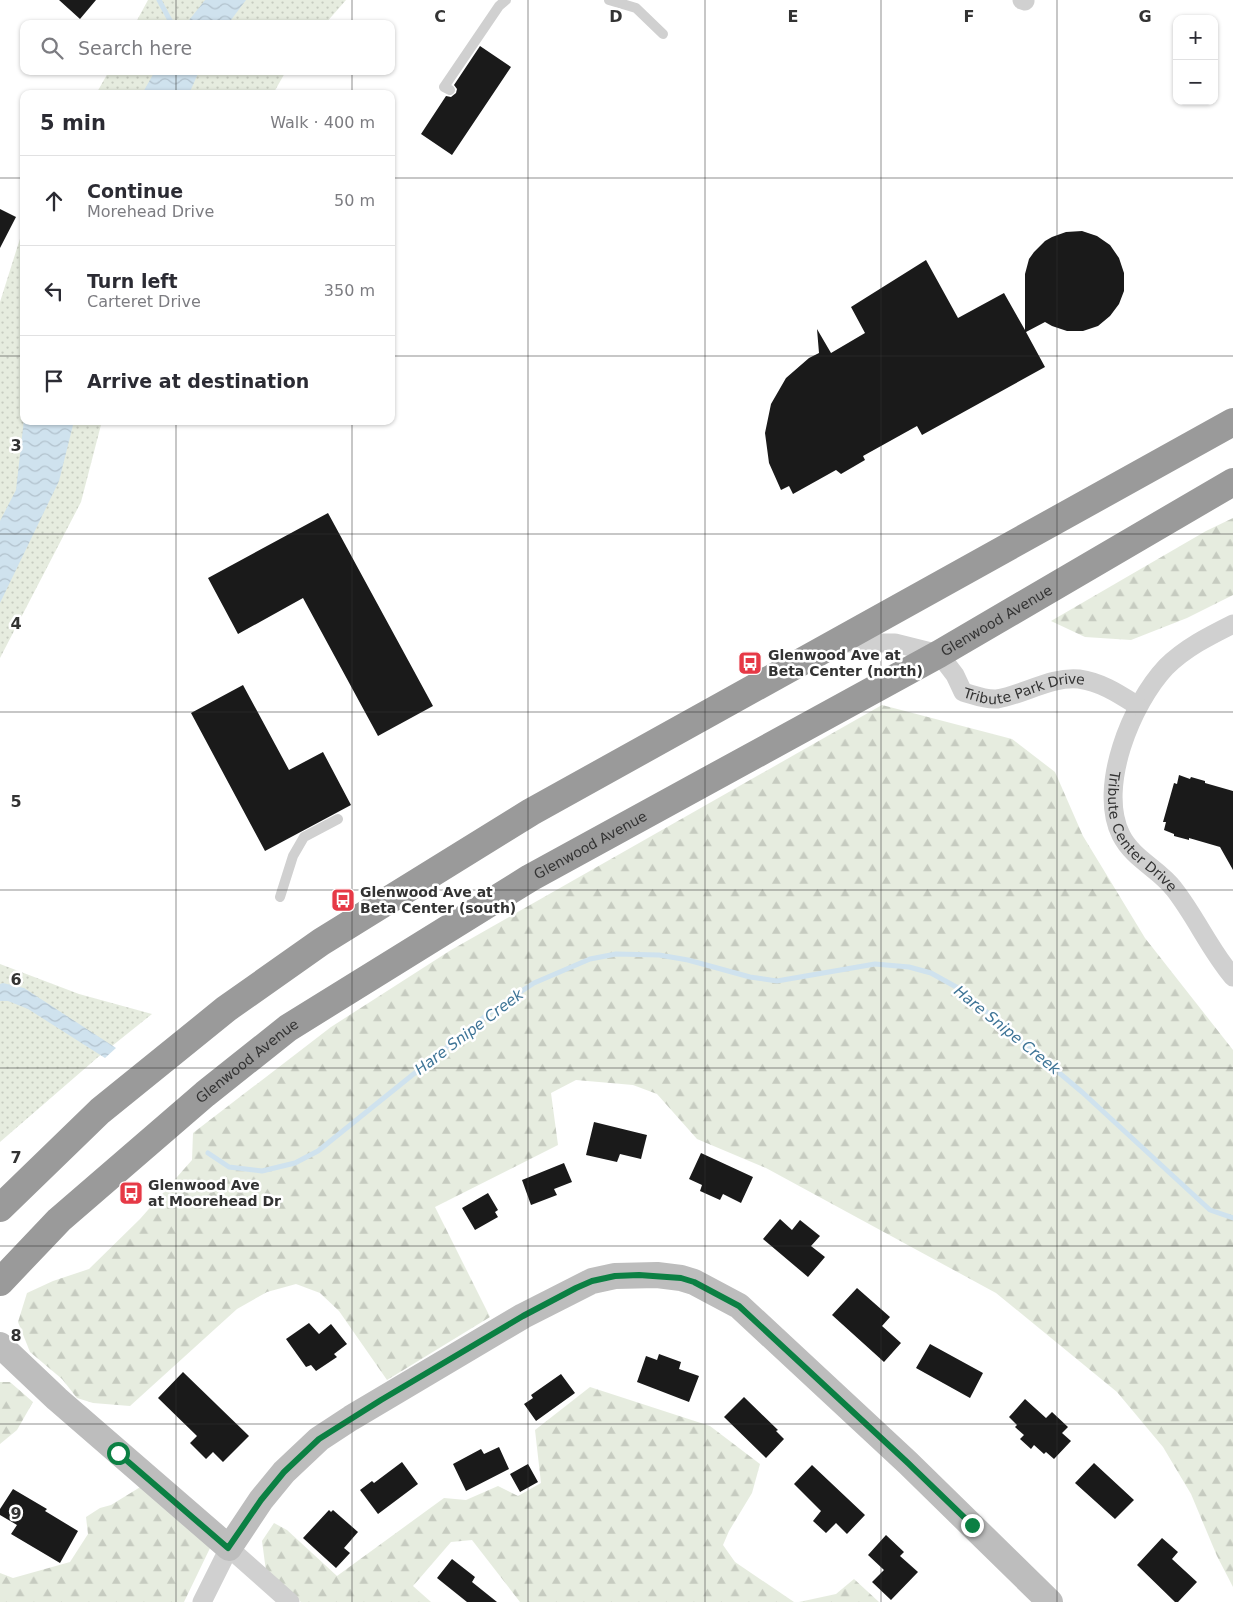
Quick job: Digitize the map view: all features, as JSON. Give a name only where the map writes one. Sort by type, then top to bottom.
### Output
[{"type":"highway","points":[[0,1208],[100,1111],[226,1009],[321,942],[531,812],[1233,422]]},
{"type":"highway","name":"Glenwood Avenue","points":[[0,1282],[59,1220],[205,1094],[288,1028],[530,878],[938,654],[1233,482]]},
{"type":"street","name":"Tribute Center Drive","points":[[1233,624],[1192,646],[1166,668],[1138,706],[1123,744],[1116,774],[1113,799],[1115,817],[1121,835],[1132,851],[1173,887],[1217,958],[1233,977]]},
{"type":"street","points":[[836,643],[895,643],[938,654]]},
{"type":"street","name":"Tribute Park Drive","points":[[938,654],[955,675],[963,692],[981,698],[996,699],[1044,685],[1077,679],[1112,690],[1138,706]]},
{"type":"street","points":[[202,1602],[228,1548],[261,1500],[284,1472],[319,1439],[523,1316],[592,1281],[615,1276],[681,1278],[694,1282],[739,1306],[908,1463],[1050,1602]]},
{"type":"street","points":[[0,1345],[78,1417],[290,1602]]},
{"type":"lane","points":[[450,90],[444,88],[499,6],[506,0]]},
{"type":"lane","points":[[609,0],[636,8],[663,34]]},
{"type":"lane","points":[[280,898],[293,856],[304,837],[338,819]]},
{"type":"green space","points":[[148,0],[346,0],[328,20],[137,20]]},
{"type":"green space","points":[[107,75],[284,75],[275,90],[98,90]]},
{"type":"green space","points":[[20,239],[20,425],[101,425],[81,502],[0,658],[0,302]]},
{"type":"green space","points":[[1233,518],[1233,595],[1187,618],[1131,640],[1085,637],[1051,621],[1206,531]]},
{"type":"green space","points":[[882,705],[1012,739],[1055,772],[1083,836],[1145,938],[1233,1050],[1233,1587],[1217,1556],[1191,1494],[1163,1447],[1117,1392],[996,1293],[766,1168],[697,1139],[657,1094],[633,1085],[576,1080],[551,1093],[558,1145],[435,1207],[490,1317],[387,1380],[339,1311],[320,1293],[296,1284],[267,1292],[237,1309],[130,1406],[93,1403],[77,1398],[62,1379],[30,1352],[18,1322],[27,1293],[53,1281],[89,1269],[140,1219],[192,1160],[193,1133],[331,1027],[451,950]]},
{"type":"green space","points":[[0,964],[79,994],[152,1014],[97,1058],[0,1142]]},
{"type":"green space","points":[[0,1382],[10,1382],[33,1402],[17,1430],[0,1444]]},
{"type":"green space","points":[[590,1387],[710,1426],[760,1464],[752,1493],[729,1531],[723,1545],[735,1562],[794,1602],[520,1602],[472,1540],[451,1542],[413,1586],[431,1602],[301,1602],[266,1571],[262,1541],[274,1523],[287,1530],[337,1576],[444,1498],[466,1500],[498,1486],[518,1496],[541,1483],[535,1430]]},
{"type":"green space","points":[[142,1486],[211,1546],[184,1602],[0,1602],[0,1573],[13,1578],[70,1562],[88,1534],[86,1517],[100,1508],[111,1505]]},
{"type":"green space","points":[[854,1579],[879,1602],[799,1602],[836,1594]]},
{"type":"water","points":[[205,0],[246,0],[231,20],[189,20]]},
{"type":"water","points":[[153,75],[197,75],[191,90],[144,90]]},
{"type":"water","points":[[23,425],[73,425],[59,481],[0,603],[0,521],[16,490]]},
{"type":"water","points":[[0,984],[24,988],[116,1048],[105,1058],[28,1009],[8,1001],[0,1001]]},
{"type":"building","points":[[59,0],[96,0],[80,19]]},
{"type":"building","points":[[480,46],[511,67],[452,155],[421,134],[446,96],[451,97],[456,93],[457,89],[454,85]]},
{"type":"building","points":[[0,209],[16,217],[0,248]]},
{"type":"building","points":[[1082,231],[1097,236],[1110,245],[1119,258],[1124,273],[1124,291],[1119,304],[1110,316],[1098,326],[1083,331],[1067,331],[1045,322],[1026,332],[1045,367],[922,435],[917,426],[863,456],[865,460],[841,474],[836,470],[793,494],[789,486],[781,490],[769,463],[765,433],[771,404],[786,378],[809,358],[819,353],[817,329],[831,353],[865,333],[851,307],[926,260],[958,318],[1004,293],[1025,330],[1025,274],[1029,259],[1045,241],[1052,237],[1066,232]]},
{"type":"building","points":[[328,513],[433,706],[378,736],[303,598],[238,634],[208,578]]},
{"type":"building","points":[[243,685],[289,770],[323,752],[351,805],[265,851],[191,713]]},
{"type":"building","points":[[1179,775],[1205,781],[1205,783],[1233,791],[1233,870],[1220,847],[1189,838],[1189,840],[1174,836],[1174,834],[1164,830],[1166,822],[1163,822],[1174,783],[1177,784]]},
{"type":"building","points":[[594,1122],[647,1135],[641,1159],[620,1154],[617,1162],[586,1155]]},
{"type":"building","points":[[701,1153],[753,1177],[741,1203],[723,1194],[720,1200],[700,1191],[702,1185],[689,1179]]},
{"type":"building","points":[[564,1163],[572,1182],[554,1189],[557,1195],[531,1205],[522,1180]]},
{"type":"building","points":[[488,1193],[498,1210],[495,1212],[498,1217],[475,1230],[462,1208]]},
{"type":"building","points":[[780,1219],[792,1230],[800,1220],[820,1236],[811,1246],[825,1257],[808,1277],[763,1239]]},
{"type":"building","points":[[857,1288],[890,1317],[882,1326],[901,1343],[884,1362],[832,1315]]},
{"type":"building","points":[[309,1323],[319,1334],[331,1324],[347,1344],[334,1354],[337,1357],[316,1371],[311,1365],[306,1367],[286,1339]]},
{"type":"building","points":[[930,1344],[983,1373],[970,1398],[916,1368]]},
{"type":"building","points":[[659,1354],[681,1362],[679,1369],[699,1376],[689,1402],[637,1382],[646,1356],[657,1360]]},
{"type":"building","points":[[183,1372],[249,1436],[223,1462],[213,1452],[206,1459],[190,1443],[197,1436],[158,1398]]},
{"type":"building","points":[[561,1374],[575,1393],[536,1421],[524,1404],[533,1398],[531,1395]]},
{"type":"building","points":[[744,1397],[778,1430],[776,1431],[784,1439],[766,1458],[724,1417]]},
{"type":"building","points":[[1025,1399],[1046,1418],[1052,1412],[1068,1427],[1062,1433],[1071,1441],[1054,1459],[1046,1452],[1044,1454],[1034,1445],[1031,1449],[1020,1439],[1024,1435],[1015,1427],[1017,1425],[1009,1417]]},
{"type":"building","points":[[499,1447],[509,1469],[466,1491],[453,1464],[481,1449],[484,1454]]},
{"type":"building","points":[[402,1462],[418,1484],[378,1514],[360,1490],[372,1481],[374,1483]]},
{"type":"building","points":[[1094,1463],[1134,1500],[1115,1519],[1075,1483]]},
{"type":"building","points":[[528,1464],[538,1482],[520,1492],[510,1474]]},
{"type":"building","points":[[812,1465],[865,1515],[847,1534],[836,1523],[826,1533],[813,1521],[821,1511],[794,1484]]},
{"type":"building","points":[[13,1489],[47,1509],[45,1511],[78,1531],[60,1563],[11,1534],[17,1525],[0,1515],[0,1509]]},
{"type":"building","points":[[329,1510],[331,1512],[333,1510],[358,1532],[344,1548],[350,1553],[336,1568],[303,1538]]},
{"type":"building","points":[[886,1535],[904,1552],[900,1556],[918,1572],[891,1600],[872,1582],[884,1570],[868,1555]]},
{"type":"building","points":[[1162,1538],[1178,1552],[1172,1559],[1197,1582],[1178,1602],[1175,1602],[1137,1565]]},
{"type":"building","points":[[452,1559],[475,1577],[472,1582],[497,1602],[467,1602],[437,1578]]},
{"type":"waterway","points":[[159,0],[170,20]]},
{"type":"waterway","name":"Hare Snipe Creek","points":[[208,1153],[229,1167],[262,1171],[295,1163],[318,1151],[493,1010],[534,983],[590,959],[616,954],[659,955],[688,960],[750,977],[777,981],[875,964],[909,967],[931,973],[958,988],[1082,1092],[1210,1210],[1233,1218]]},
{"type":"place","name":"Glenwood Ave at Beta Center (north)","points":[[750,663]]},
{"type":"place","name":"Glenwood Ave at Beta Center (south)","points":[[343,900]]},
{"type":"place","name":"Glenwood Ave at Moorehead Dr","points":[[131,1193]]},
{"type":"route","points":[[118,1453],[228,1548],[261,1500],[284,1472],[319,1439],[381,1400],[523,1316],[592,1281],[615,1276],[639,1275],[681,1278],[694,1282],[739,1306],[972,1525]]}]
